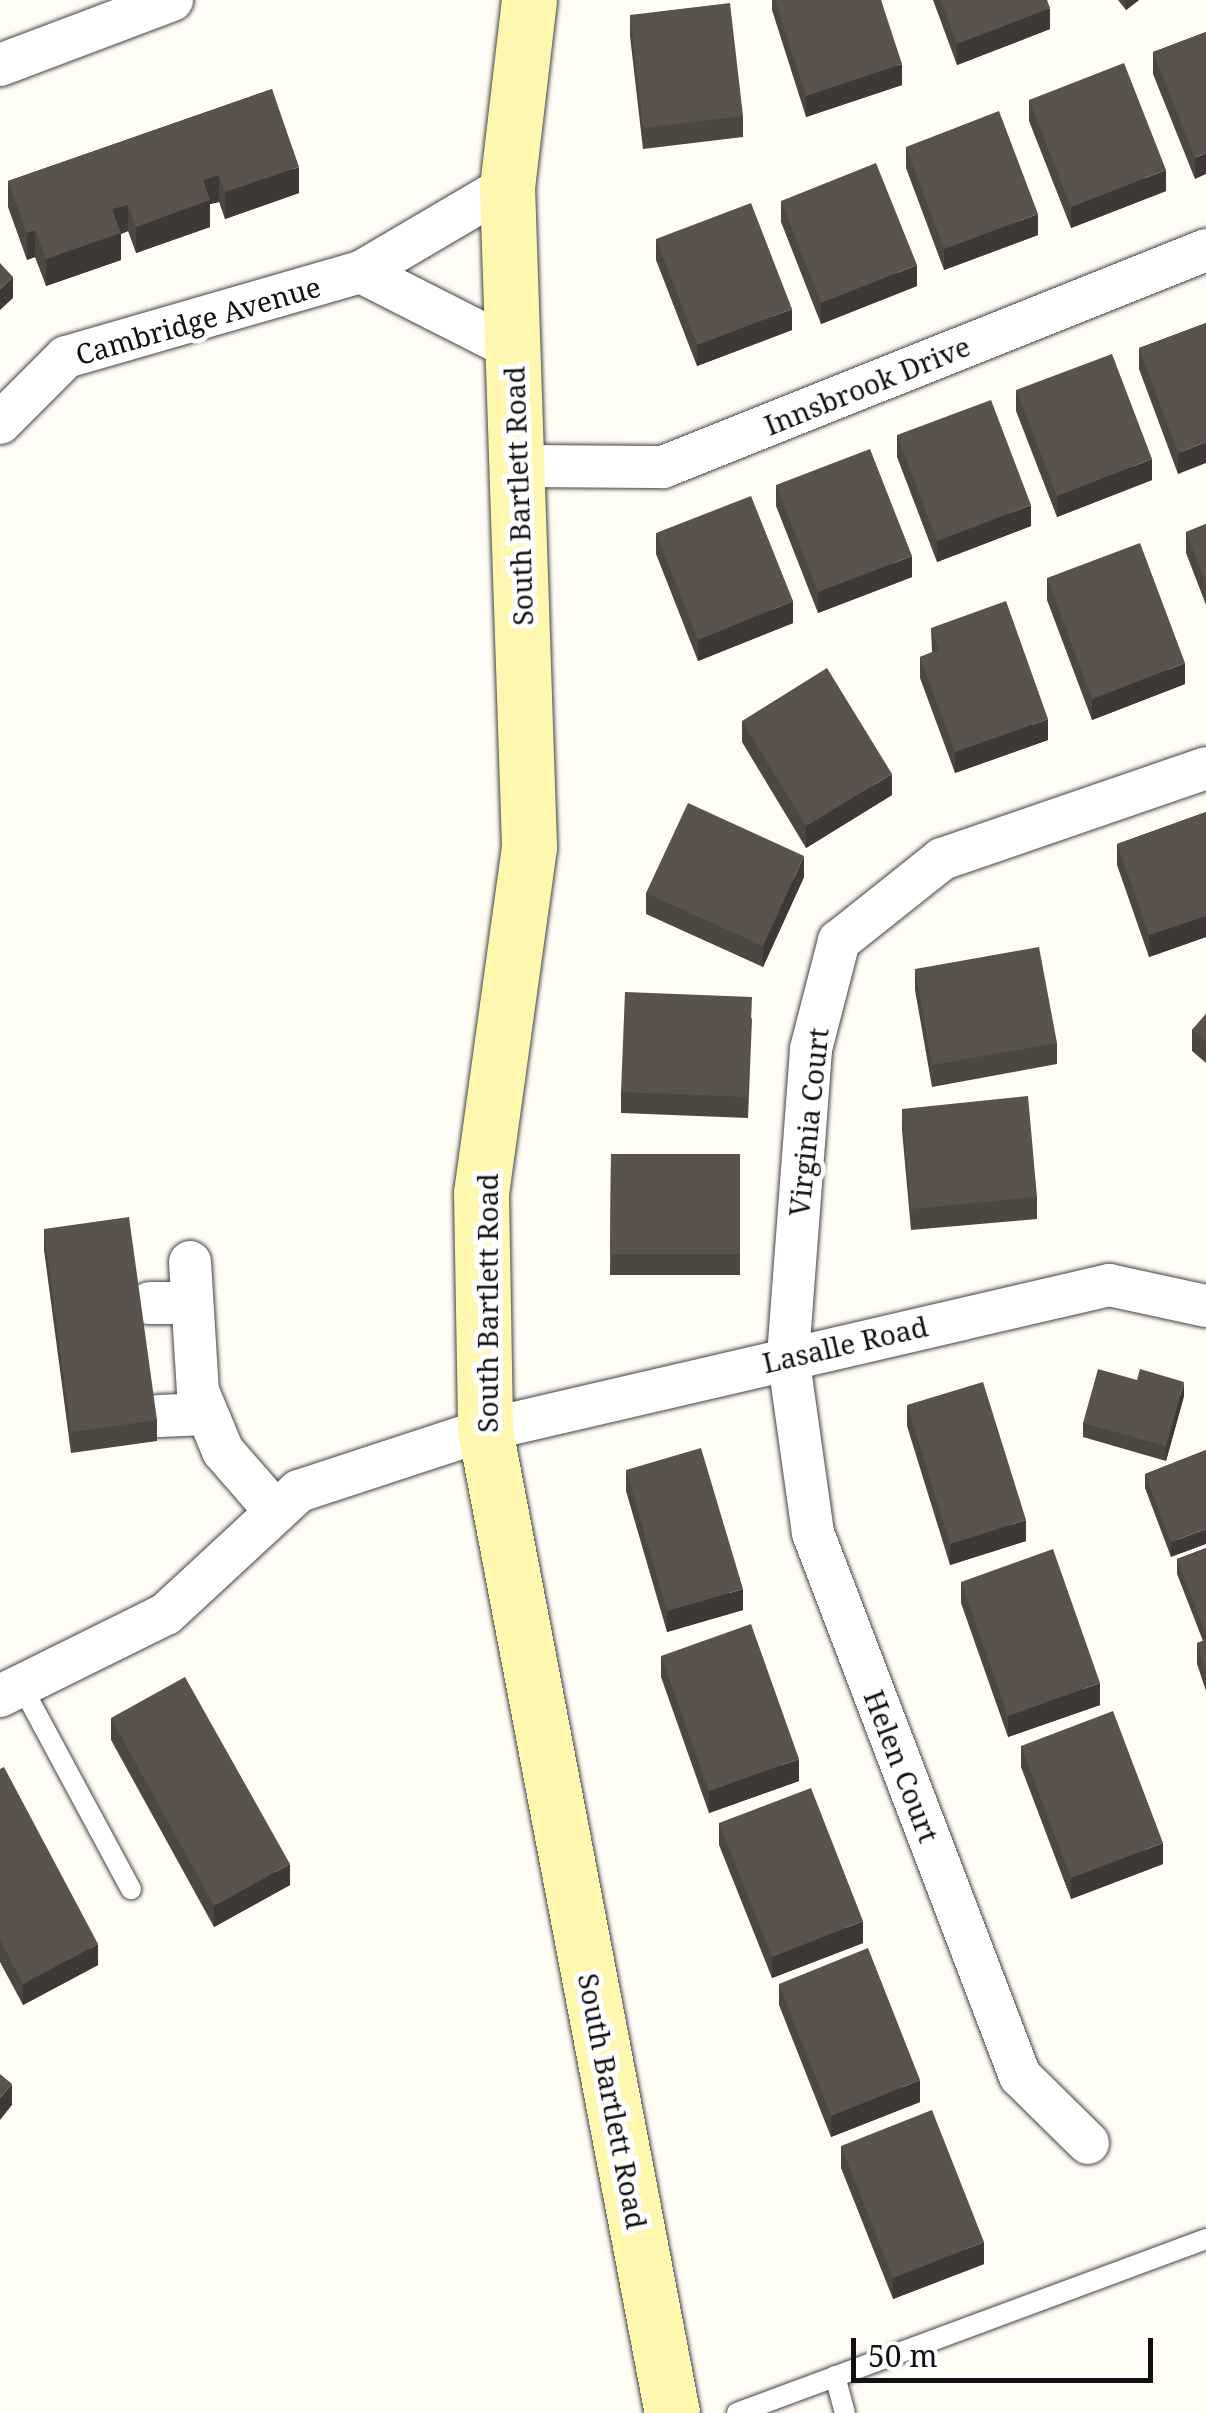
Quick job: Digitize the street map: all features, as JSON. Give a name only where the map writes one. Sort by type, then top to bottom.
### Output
[{"type":"main road","name":"South Bartlett Road","points":[[528,0],[507,186],[529,848],[481,1194],[485,1430],[672,2413]]},
{"type":"street","points":[[0,65],[97,12],[172,0]]},
{"type":"street","name":"Cambridge Avenue","points":[[0,424],[66,358],[361,272],[507,186]]},
{"type":"street","name":"Innsbrook Drive","points":[[517,466],[663,466],[1206,250]]},
{"type":"street","points":[[361,272],[514,348]]},
{"type":"street","name":"Virginia Court","points":[[788,1356],[810,1049],[839,942],[942,859],[1206,768]]},
{"type":"street","points":[[150,1303],[191,1282],[198,1391],[223,1451],[276,1512]]},
{"type":"street","name":"Lasalle Road","points":[[11,1690],[166,1614],[299,1491],[485,1430],[788,1356],[1109,1285],[1206,1306]]},
{"type":"street","name":"Helen Court","points":[[788,1356],[813,1533],[1006,2040],[1020,2076],[1088,2143]]},
{"type":"street","points":[[159,1416],[207,1414]]},
{"type":"lane","points":[[11,1690],[131,1889]]},
{"type":"lane","points":[[737,2413],[1206,2238]]},
{"type":"lane","points":[[835,2376],[845,2413]]},
{"type":"building","points":[[775,0],[881,0],[902,64],[806,96]]},
{"type":"building","points":[[941,0],[1047,0],[1050,8],[957,44]]},
{"type":"building","points":[[730,3],[743,116],[643,128],[630,15]]},
{"type":"building","points":[[1206,32],[1206,153],[1195,158],[1153,52]]},
{"type":"building","points":[[1124,63],[1166,170],[1071,207],[1029,100]]},
{"type":"building","points":[[272,89],[299,167],[225,192],[219,175],[203,180],[210,200],[136,227],[128,205],[112,209],[121,233],[46,259],[35,230],[27,233],[8,181]]},
{"type":"building","points":[[999,111],[1038,214],[944,249],[906,147]]},
{"type":"building","points":[[876,163],[917,265],[821,303],[781,201]]},
{"type":"building","points":[[751,203],[792,309],[697,345],[656,239]]},
{"type":"building","points":[[0,263],[13,277],[0,289]]},
{"type":"building","points":[[1206,323],[1206,442],[1178,453],[1139,348]]},
{"type":"building","points":[[1112,354],[1152,459],[1057,496],[1016,390]]},
{"type":"building","points":[[991,400],[1031,505],[937,541],[897,435]]},
{"type":"building","points":[[870,449],[912,556],[818,592],[776,485]]},
{"type":"building","points":[[751,496],[793,601],[698,640],[656,533]]},
{"type":"building","points":[[1206,524],[1206,584],[1186,532]]},
{"type":"building","points":[[1140,543],[1185,663],[1092,699],[1047,578]]},
{"type":"building","points":[[1006,601],[1048,719],[955,752],[920,657],[939,650],[931,628]]},
{"type":"building","points":[[827,668],[892,774],[806,826],[742,721]]},
{"type":"building","points":[[688,803],[804,856],[763,946],[646,893]]},
{"type":"building","points":[[1206,812],[1206,916],[1149,935],[1117,844]]},
{"type":"building","points":[[1039,947],[1057,1043],[932,1065],[915,969]]},
{"type":"building","points":[[625,992],[752,997],[748,1097],[621,1092]]},
{"type":"building","points":[[1206,1014],[1206,1041],[1192,1030]]},
{"type":"building","points":[[1028,1096],[1037,1197],[911,1209],[902,1109]]},
{"type":"building","points":[[611,1154],[740,1154],[740,1254],[610,1254]]},
{"type":"building","points":[[129,1217],[157,1420],[71,1432],[44,1229]]},
{"type":"building","points":[[1098,1369],[1137,1380],[1140,1369],[1184,1382],[1166,1446],[1083,1423]]},
{"type":"building","points":[[983,1382],[1026,1520],[950,1544],[907,1405]]},
{"type":"building","points":[[701,1448],[743,1589],[667,1611],[626,1470]]},
{"type":"building","points":[[1206,1450],[1206,1529],[1171,1542],[1145,1474]]},
{"type":"building","points":[[1206,1548],[1206,1628],[1204,1629],[1177,1559]]},
{"type":"building","points":[[1053,1549],[1100,1683],[1008,1716],[961,1582]]},
{"type":"building","points":[[751,1624],[799,1759],[709,1791],[661,1656]]},
{"type":"building","points":[[1206,1640],[1206,1670],[1197,1643]]},
{"type":"building","points":[[185,1677],[290,1864],[214,1906],[111,1718]]},
{"type":"building","points":[[1113,1711],[1163,1843],[1071,1878],[1021,1746]]},
{"type":"building","points":[[4,1767],[98,1944],[23,1984],[0,1940],[0,1769]]},
{"type":"building","points":[[811,1788],[863,1921],[772,1957],[719,1823]]},
{"type":"building","points":[[868,1948],[920,2080],[831,2116],[779,1984]]},
{"type":"building","points":[[0,2074],[12,2084],[0,2098]]},
{"type":"building","points":[[932,2110],[984,2242],[893,2278],[841,2146]]}]
